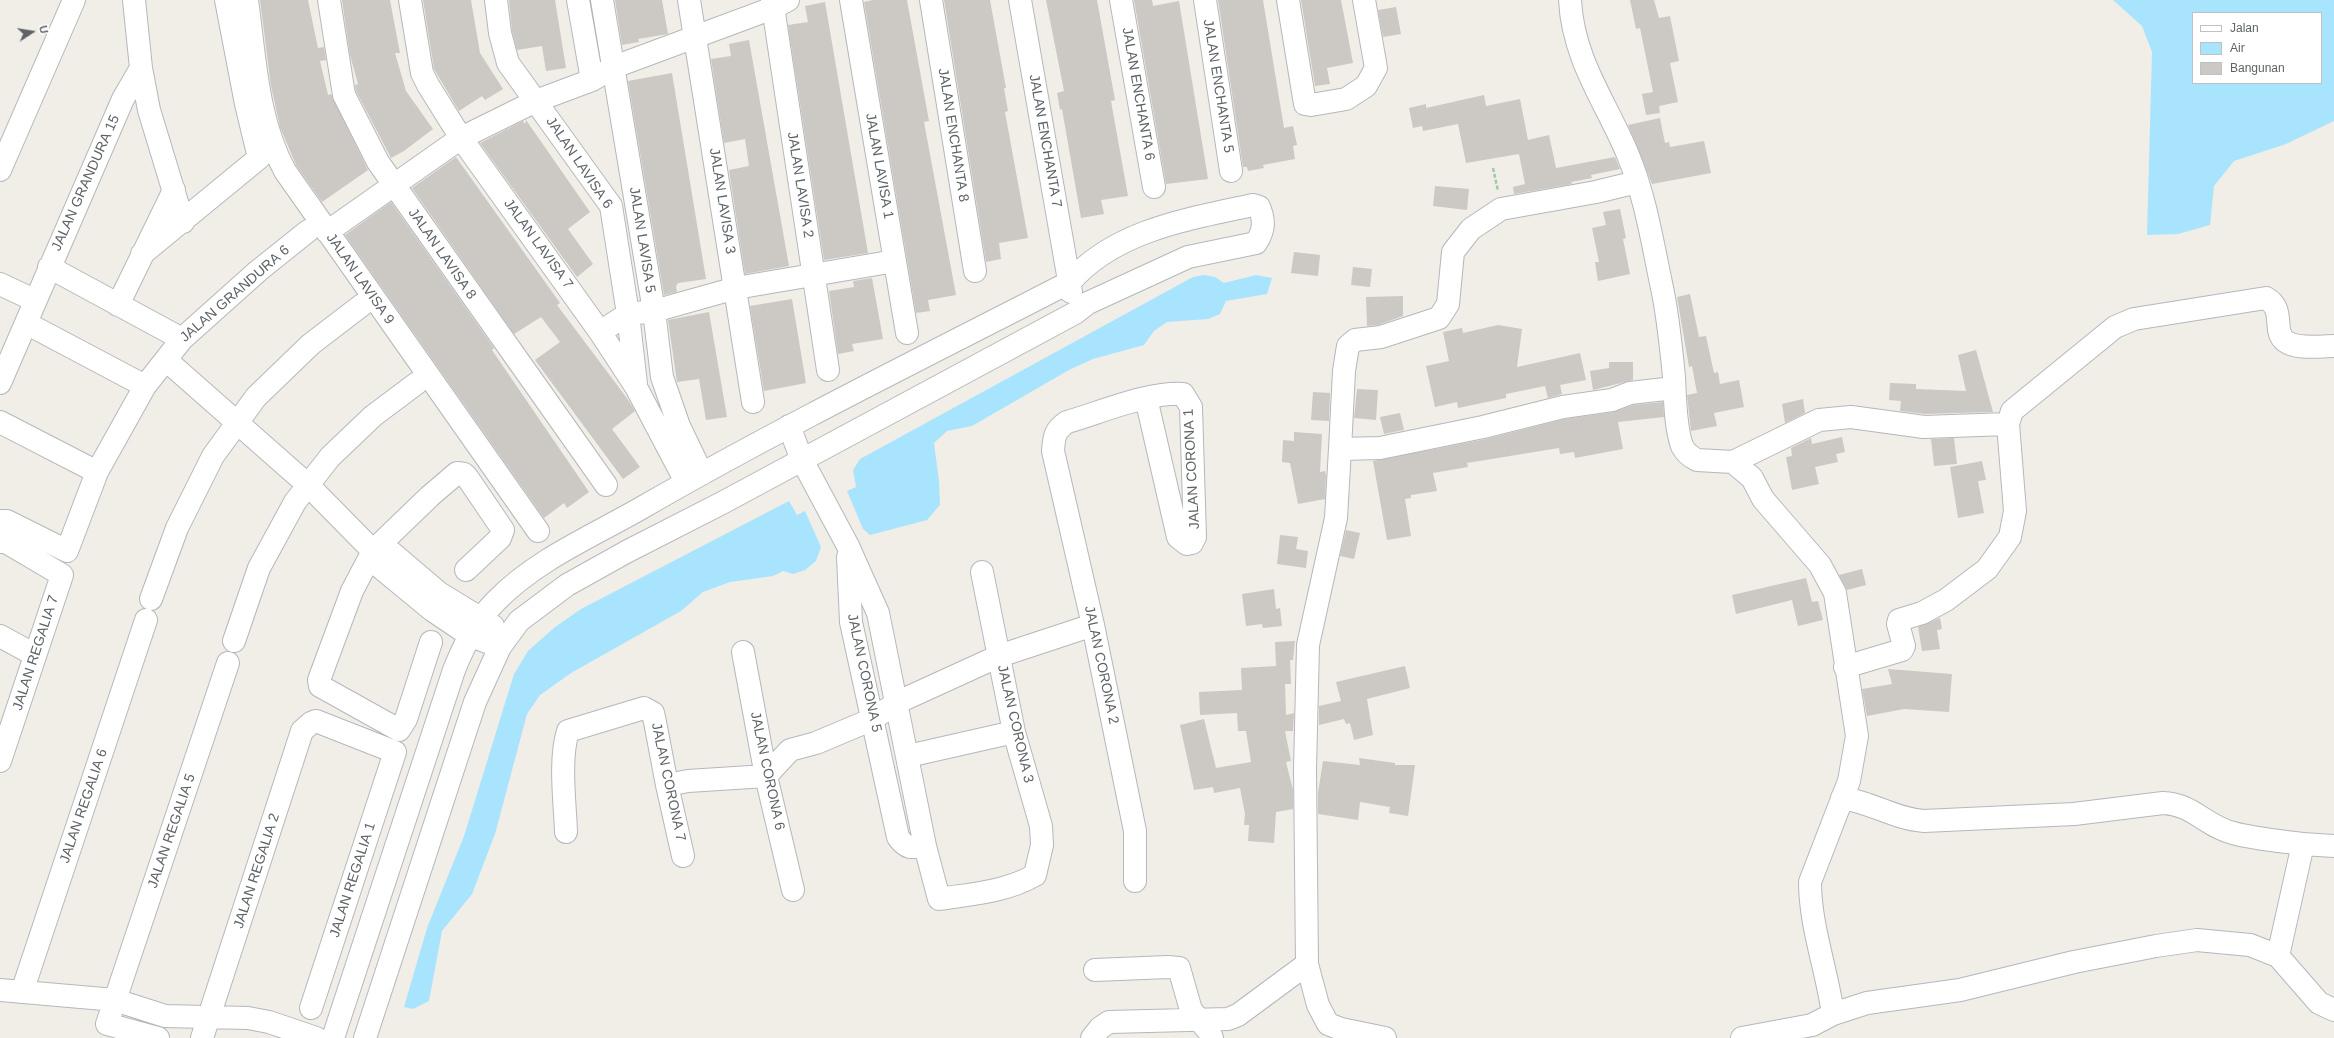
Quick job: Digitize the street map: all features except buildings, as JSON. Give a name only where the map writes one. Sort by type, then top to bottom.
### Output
[{"type":"street","points":[[0,170],[74,0]]},
{"type":"street","points":[[134,0],[141,68],[149,110],[183,222]]},
{"type":"street","points":[[142,254],[183,222],[259,158],[246,104],[226,0]]},
{"type":"street","name":"JALAN LAVISA 9","points":[[247,0],[266,128],[274,151],[317,231],[538,531]]},
{"type":"street","name":"JALAN LAVISA 8","points":[[329,0],[344,95],[378,162],[393,186],[606,485]]},
{"type":"street","name":"JALAN LAVISA 7","points":[[410,0],[422,73],[461,138],[600,332],[694,478]]},
{"type":"street","name":"JALAN LAVISA 6","points":[[496,0],[505,57],[611,206],[628,314],[636,387]]},
{"type":"street","points":[[578,0],[592,80]]},
{"type":"street","name":"JALAN LAVISA 5","points":[[602,0],[654,311],[662,378],[680,426],[694,478]]},
{"type":"street","name":"JALAN LAVISA 3","points":[[689,0],[753,402]]},
{"type":"street","name":"JALAN LAVISA 1","points":[[851,0],[907,333]]},
{"type":"street","name":"JALAN ENCHANTA 8","points":[[931,0],[975,270]]},
{"type":"street","name":"JALAN ENCHANTA 7","points":[[1020,0],[1076,275]]},
{"type":"street","name":"JALAN ENCHANTA 7","points":[[1035,0],[1076,275]]},
{"type":"street","name":"JALAN ENCHANTA 6","points":[[1121,0],[1154,187]]},
{"type":"street","name":"JALAN ENCHANTA 5","points":[[1205,0],[1231,171]]},
{"type":"street","points":[[1288,0],[1305,104],[1318,105],[1346,99],[1366,86],[1376,68],[1365,0]]},
{"type":"street","points":[[1570,0],[1572,19],[1579,48],[1594,88],[1618,133],[1646,207],[1665,302],[1674,388],[1681,439],[1684,449],[1697,460],[1733,462],[1819,420],[1851,417],[1924,427],[2008,424]]},
{"type":"street","name":"JALAN GRANDURA 6","points":[[0,521],[6,521],[67,551],[97,472],[145,386],[182,339],[258,271],[317,231],[393,186],[461,138],[536,101],[592,80],[614,67],[695,38],[778,3]]},
{"type":"street","name":"JALAN LAVISA 2","points":[[778,3],[828,370]]},
{"type":"street","name":"JALAN GRANDURA 15","points":[[0,383],[26,323],[34,300],[123,98],[141,68]]},
{"type":"street","points":[[123,98],[149,110]]},
{"type":"street","points":[[1385,1038],[1341,1029],[1328,1024],[1318,1005],[1307,964],[1305,769],[1308,645],[1336,518],[1344,371],[1348,346],[1355,340],[1386,336],[1439,318],[1448,304],[1453,252],[1471,229],[1501,209],[1596,192],[1637,182]]},
{"type":"street","points":[[118,304],[174,190]]},
{"type":"street","points":[[332,1038],[454,670],[474,627],[496,600],[529,573],[558,554],[740,451],[1076,275],[1130,238],[1181,221],[1253,205],[1259,207],[1263,218],[1262,234],[1256,244],[1188,257],[1082,308],[802,460],[567,584],[536,606],[504,640],[473,709],[365,1038]]},
{"type":"street","points":[[600,332],[628,314],[654,311],[736,288],[895,261]]},
{"type":"street","points":[[49,267],[182,339]]},
{"type":"street","points":[[1076,275],[1082,308]]},
{"type":"street","points":[[0,284],[34,300]]},
{"type":"street","points":[[1845,666],[1902,650],[1904,646],[1898,624],[1900,620],[1922,613],[1946,600],[1987,569],[2010,537],[2015,511],[2008,424],[2012,411],[2115,327],[2134,319],[2266,298],[2274,302],[2277,308],[2281,336],[2285,341],[2301,346],[2334,346]]},
{"type":"street","name":"JALAN REGALIA 6","points":[[22,992],[148,609],[187,508],[213,456],[256,397],[310,344],[362,305]]},
{"type":"street","points":[[26,323],[145,386]]},
{"type":"street","points":[[166,360],[308,485],[373,551],[381,568],[432,610],[504,640]]},
{"type":"street","points":[[234,641],[259,568],[295,502],[330,457],[373,416],[417,383]]},
{"type":"street","points":[[1340,449],[1380,448],[1483,427],[1563,407],[1612,400],[1630,393],[1674,388]]},
{"type":"street","name":"JALAN CORONA 1","points":[[1169,393],[1183,394],[1191,407],[1195,537],[1192,543],[1187,544],[1178,537],[1146,398],[1169,393]]},
{"type":"street","name":"JALAN CORONA 2","points":[[1136,881],[1135,831],[1093,625],[1053,451],[1054,435],[1058,428],[1067,422],[1146,398]]},
{"type":"street","points":[[0,422],[97,472]]},
{"type":"street","points":[[788,426],[802,460],[848,546]]},
{"type":"street","points":[[1733,462],[1752,478],[1763,499],[1820,565],[1835,593],[1845,666],[1857,736],[1849,782],[1810,882],[1810,900],[1828,981],[1833,1014]]},
{"type":"street","points":[[431,642],[402,729],[394,729],[320,686],[319,680],[352,591],[373,551],[454,474],[461,472],[467,477],[502,527],[503,534],[466,570]]},
{"type":"street","name":"JALAN REGALIA 7","points":[[0,542],[6,542],[62,575],[35,655],[5,729],[0,761]]},
{"type":"street","name":"JALAN CORONA 5","points":[[848,546],[878,613],[925,846],[939,899]]},
{"type":"street","name":"JALAN CORONA 5","points":[[848,546],[851,622],[898,837],[906,846],[912,848],[925,846]]},
{"type":"street","name":"JALAN CORONA 3","points":[[939,899],[989,891],[1018,884],[1035,875],[1042,846],[1041,826],[1014,732],[982,572]]},
{"type":"street","points":[[667,785],[688,781],[766,776],[790,750],[816,743],[873,719],[896,703],[999,656],[1093,625]]},
{"type":"street","points":[[0,636],[35,655]]},
{"type":"street","name":"JALAN CORONA 6","points":[[743,652],[766,776],[793,890]]},
{"type":"street","name":"JALAN REGALIA 5","points":[[158,1038],[106,1024],[228,663]]},
{"type":"street","name":"JALAN CORONA 7","points":[[566,832],[564,761],[565,742],[568,731],[644,708],[649,710],[655,722],[683,856]]},
{"type":"street","name":"JALAN REGALIA 1","points":[[307,726],[316,722],[395,752],[311,1008]]},
{"type":"street","name":"JALAN REGALIA 2","points":[[202,1038],[302,731],[307,726]]},
{"type":"street","points":[[908,756],[1014,732]]},
{"type":"street","points":[[1842,798],[1860,800],[1900,817],[1924,821],[2074,814],[2163,803],[2175,804],[2185,806],[2208,822],[2232,833],[2303,844],[2334,846]]},
{"type":"street","points":[[2278,956],[2303,844]]},
{"type":"street","points":[[1743,1038],[1812,1025],[1833,1014],[1867,1003],[1960,990],[2074,962],[2156,946],[2197,940],[2250,945],[2278,956],[2319,1003],[2334,1010]]},
{"type":"street","points":[[1092,1038],[1100,1028],[1108,1022],[1228,1019],[1238,1015],[1307,964]]},
{"type":"street","points":[[1095,970],[1168,967],[1179,968],[1192,1010],[1210,1033],[1212,1038]]},
{"type":"street","points":[[0,990],[115,1000],[165,1016],[248,1018],[269,1022],[316,1038]]},
{"type":"water","points":[[2113,0],[2334,0],[2334,121],[2286,144],[2234,161],[2214,186],[2210,225],[2178,234],[2147,235],[2152,52],[2142,26]]},
{"type":"water","points":[[1204,275],[1215,277],[1224,283],[1256,275],[1272,278],[1267,294],[1226,301],[1220,314],[1208,319],[1167,322],[1154,331],[1144,345],[1093,359],[1069,370],[972,426],[947,431],[934,443],[939,481],[940,505],[927,520],[870,535],[863,529],[847,491],[856,487],[853,470],[860,459],[1193,277]]},
{"type":"water","points":[[789,501],[797,515],[805,511],[821,547],[816,561],[805,570],[793,574],[783,571],[773,576],[730,582],[703,592],[681,611],[571,673],[540,695],[527,714],[495,834],[472,894],[442,931],[429,1001],[413,1009],[404,1007],[427,928],[464,836],[514,674],[528,651],[555,627],[581,609]]}]
